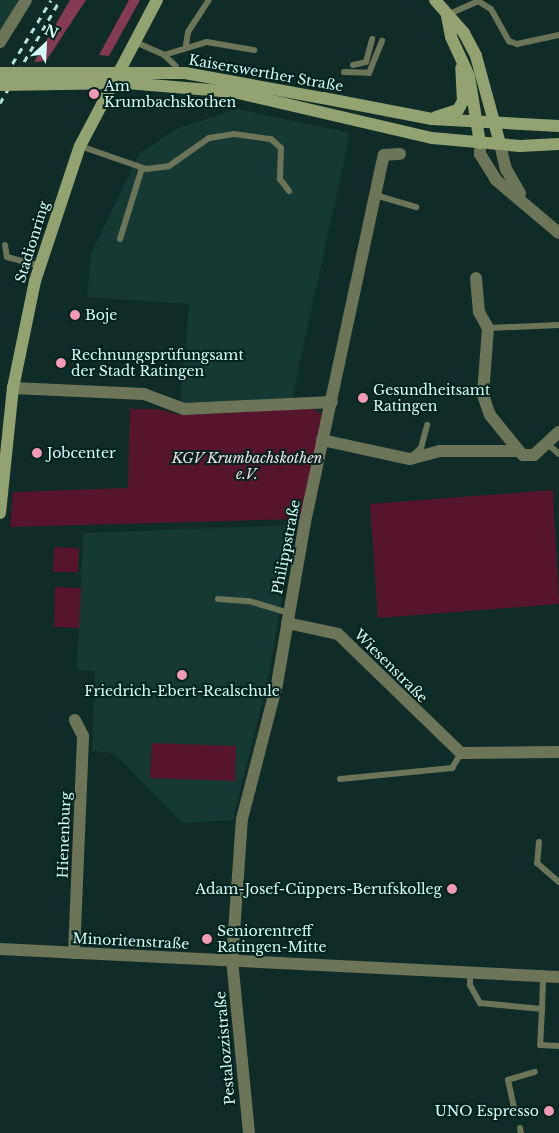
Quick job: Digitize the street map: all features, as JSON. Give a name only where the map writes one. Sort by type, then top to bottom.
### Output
[{"type":"main road","name":"Stadionring","points":[[0,513],[2,477],[13,388],[40,266],[80,146],[132,40],[157,0]]},
{"type":"main road","points":[[434,0],[476,56],[500,144]]},
{"type":"main road","points":[[447,16],[478,123],[480,143]]},
{"type":"main road","points":[[432,119],[458,110],[463,101],[460,56]]},
{"type":"main road","name":"Kaiserswerther Straße","points":[[0,73],[185,73],[432,119],[495,124],[559,126]]},
{"type":"main road","name":"Kaiserswerther Straße","points":[[0,85],[184,85],[393,131],[480,143],[559,144]]},
{"type":"street","points":[[2,37],[26,0]]},
{"type":"street","points":[[480,143],[480,154],[496,180],[529,205],[559,233]]},
{"type":"street","points":[[500,144],[512,183],[529,205]]},
{"type":"street","name":"Philippstraße","points":[[232,961],[242,819],[263,746],[322,440],[332,402],[384,155],[400,154]]},
{"type":"street","points":[[476,278],[479,312],[488,328],[483,395],[490,415],[518,451]]},
{"type":"street","points":[[13,388],[144,394],[184,409],[332,402]]},
{"type":"street","points":[[322,440],[410,459],[439,451],[518,451],[534,455],[549,445],[559,432]]},
{"type":"street","name":"Wiesenstraße","points":[[288,618],[338,634],[461,753]]},
{"type":"street","name":"Hienenburg","points":[[74,953],[83,736],[75,720]]},
{"type":"street","points":[[461,753],[559,752]]},
{"type":"street","name":"Minoritenstraße","points":[[0,949],[559,977]]},
{"type":"street","name":"Pestalozzistraße","points":[[232,961],[249,1133]]},
{"type":"lane","points":[[186,45],[188,32],[209,0]]},
{"type":"lane","points":[[447,16],[478,1],[491,9],[510,41],[528,42],[559,35]]},
{"type":"lane","points":[[354,65],[366,62],[372,39]]},
{"type":"lane","points":[[132,40],[164,55],[176,66]]},
{"type":"lane","points":[[344,72],[369,73],[382,41]]},
{"type":"lane","points":[[164,55],[186,45],[215,42],[254,50]]},
{"type":"lane","points":[[80,146],[142,168],[169,166],[209,138],[221,135],[271,139],[281,148],[280,179],[289,191]]},
{"type":"lane","points":[[120,238],[142,168]]},
{"type":"lane","points":[[375,195],[416,206]]},
{"type":"lane","points":[[5,245],[7,257],[40,266]]},
{"type":"lane","points":[[488,328],[559,324]]},
{"type":"lane","points":[[410,459],[421,448],[427,425]]},
{"type":"lane","points":[[549,445],[559,454]]},
{"type":"lane","points":[[218,599],[249,601],[288,618]]},
{"type":"lane","points":[[340,779],[388,770],[452,768],[461,753]]},
{"type":"lane","points":[[539,842],[537,863],[559,882]]},
{"type":"lane","points":[[470,973],[470,985],[480,1003],[542,1008]]},
{"type":"lane","points":[[543,976],[540,1045],[559,1046]]},
{"type":"lane","points":[[514,1108],[508,1080],[535,1072]]},
{"type":"shaded area","points":[[0,0],[18,0],[0,39]]},
{"type":"shaded area","points":[[70,0],[86,0],[46,61],[34,62]]},
{"type":"shaded area","points":[[129,0],[140,0],[109,56],[99,55]]},
{"type":"shaded area","points":[[238,109],[350,133],[292,399],[180,405],[189,304],[87,297],[91,254],[139,154],[178,128]]},
{"type":"shaded area","name":"Friedrich-Ebert-Realschule","points":[[294,525],[268,679],[233,820],[182,823],[114,753],[92,751],[95,671],[77,670],[83,533]]},
{"type":"green space","name":"KGV Krumbachskothen e.V.","points":[[311,408],[323,415],[300,519],[10,527],[13,492],[128,488],[130,409],[157,409],[181,415]]},
{"type":"green space","points":[[553,490],[559,604],[378,618],[370,504]]},
{"type":"green space","points":[[54,547],[79,548],[78,572],[53,572]]},
{"type":"green space","points":[[55,587],[81,588],[79,628],[54,627]]},
{"type":"green space","points":[[152,743],[236,746],[235,781],[150,778]]},
{"type":"railway","points":[[0,84],[51,0]]},
{"type":"railway","points":[[0,103],[60,0]]},
{"type":"place","name":"Am Krumbachskothen","points":[[94,94]]},
{"type":"place","name":"Boje","points":[[75,315]]},
{"type":"place","name":"Rechnungsprüfungsamt der Stadt Ratingen","points":[[61,363]]},
{"type":"place","name":"Gesundheitsamt Ratingen","points":[[363,398]]},
{"type":"place","name":"Jobcenter","points":[[37,453]]},
{"type":"place","name":"Friedrich-Ebert-Realschule","points":[[182,675]]},
{"type":"place","name":"Adam-Josef-Cüppers-Berufskolleg","points":[[452,889]]},
{"type":"place","name":"Seniorentreff Ratingen-Mitte","points":[[207,939]]},
{"type":"place","name":"UNO Espresso","points":[[549,1111]]}]
